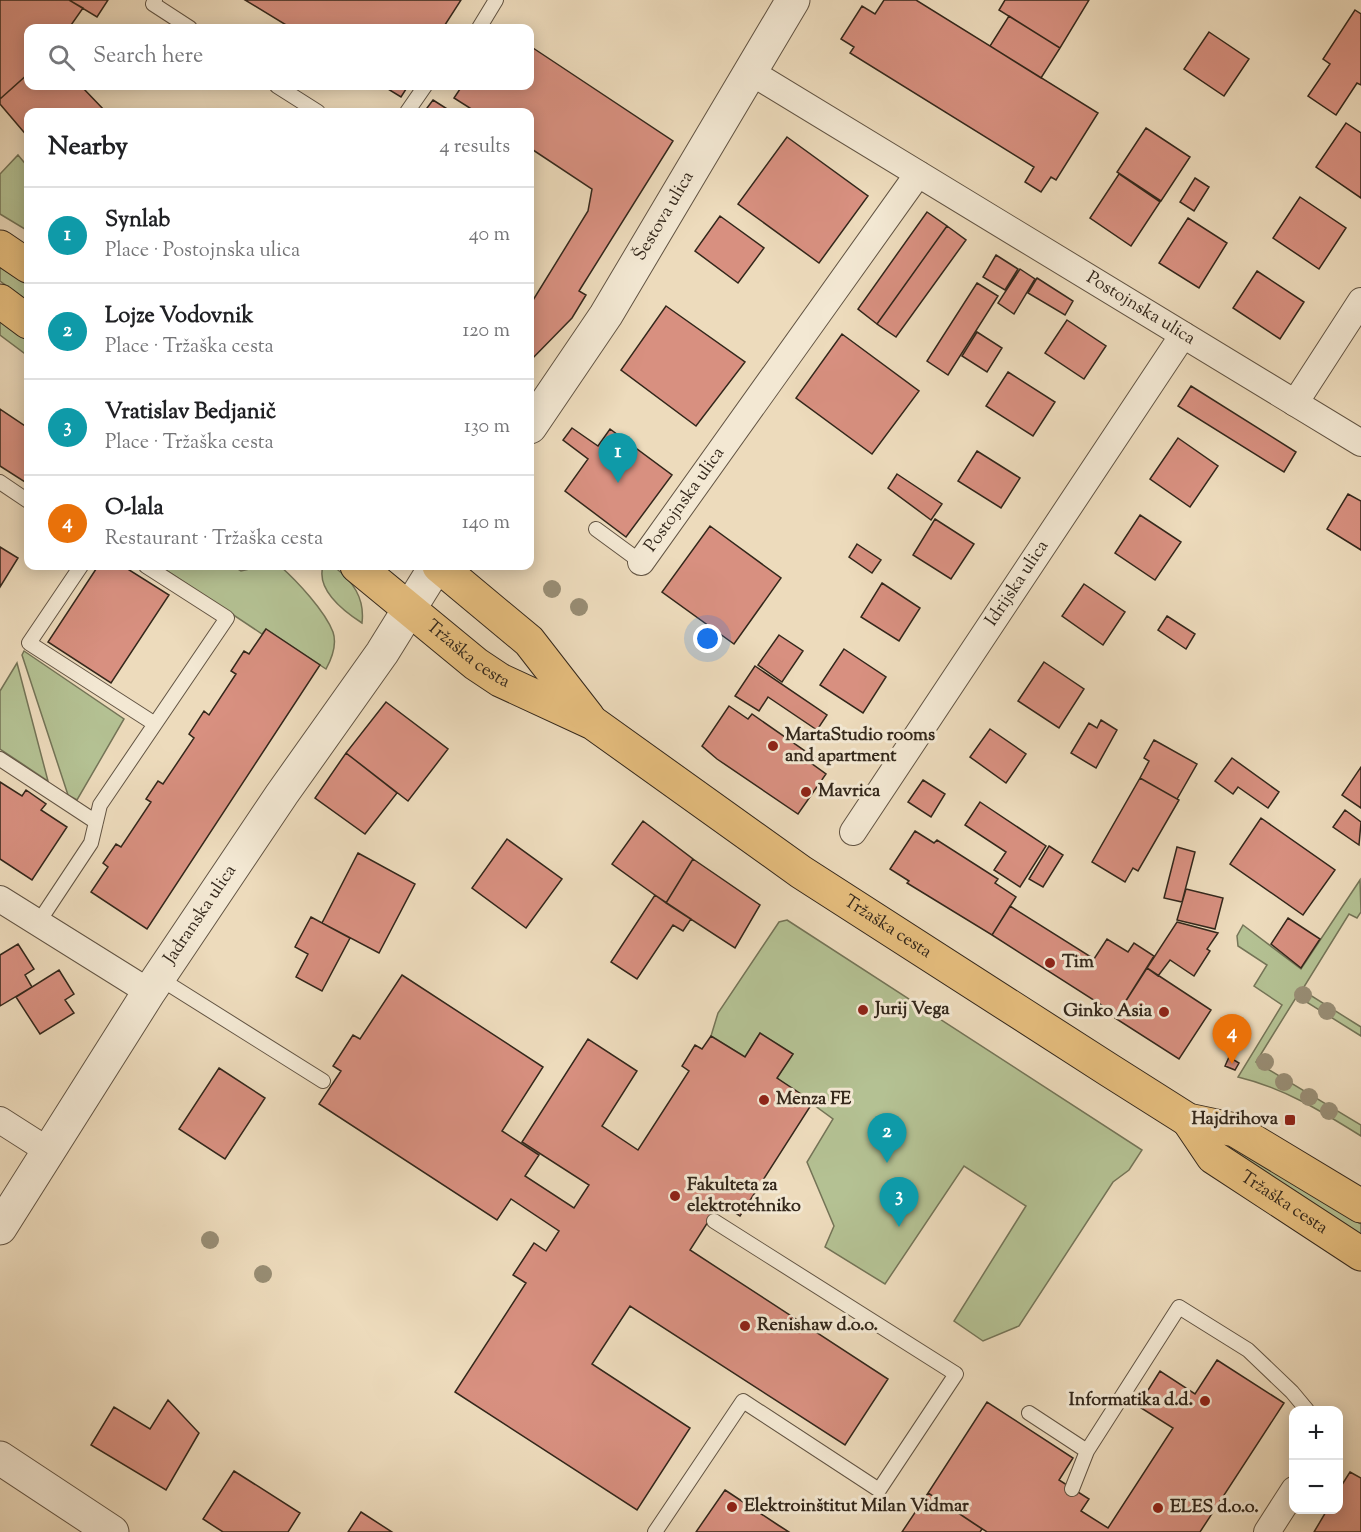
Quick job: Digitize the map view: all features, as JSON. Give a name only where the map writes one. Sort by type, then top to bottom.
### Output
[{"type":"main road","points":[[0,247],[24,263]]},
{"type":"main road","points":[[0,301],[24,319]]},
{"type":"main road","name":"Tržaška cesta","points":[[362,570],[476,664],[500,680],[593,723],[801,872],[1188,1120],[1235,1130],[1361,1206]]},
{"type":"main road","name":"Tržaška cesta","points":[[442,570],[529,642],[593,723]]},
{"type":"main road","name":"Tržaška cesta","points":[[1188,1120],[1213,1156],[1361,1254]]},
{"type":"street","name":"Šestova ulica","points":[[537,410],[606,315],[793,0]]},
{"type":"street","name":"Postojnska ulica","points":[[749,71],[1361,443]]},
{"type":"street","name":"Postojnska ulica","points":[[641,562],[918,174]]},
{"type":"street","points":[[1294,404],[1361,301]]},
{"type":"street","name":"Idrijska ulica","points":[[853,832],[1183,335]]},
{"type":"street","points":[[410,608],[434,570]]},
{"type":"street","name":"Jadranska ulica","points":[[0,1228],[47,1150],[154,985],[410,608]]},
{"type":"street","points":[[0,899],[38,923],[154,985]]},
{"type":"street","points":[[0,1120],[47,1150]]},
{"type":"street","points":[[0,1458],[112,1532]]},
{"type":"street","points":[[1267,1532],[1289,1496]]},
{"type":"lane","points":[[155,0],[153,4],[184,24]]},
{"type":"lane","points":[[481,24],[496,0]]},
{"type":"lane","points":[[283,90],[312,108]]},
{"type":"lane","points":[[410,108],[422,90]]},
{"type":"lane","points":[[0,483],[24,498]]},
{"type":"lane","points":[[596,529],[641,562]]},
{"type":"lane","points":[[78,570],[29,643],[155,724]]},
{"type":"lane","points":[[38,923],[91,843],[100,805],[227,618],[152,570]]},
{"type":"lane","points":[[0,759],[96,822]]},
{"type":"lane","points":[[154,985],[323,1081]]},
{"type":"lane","points":[[655,1532],[743,1401],[879,1490],[956,1374],[714,1221]]},
{"type":"lane","points":[[1072,1488],[1087,1451],[1179,1307],[1248,1350],[1304,1406]]},
{"type":"lane","points":[[1029,1413],[1087,1451]]},
{"type":"green space","points":[[18,155],[24,162],[24,229],[0,214],[0,174]]},
{"type":"green space","points":[[0,267],[24,282],[24,298],[0,281]]},
{"type":"green space","points":[[0,320],[24,338],[24,353],[0,335]]},
{"type":"green space","points":[[166,570],[284,570],[317,606],[329,624],[333,632],[333,651],[326,669],[266,629],[262,634]]},
{"type":"green space","points":[[323,570],[337,570],[352,584],[362,606],[362,623],[340,606],[328,592]]},
{"type":"green space","points":[[24,651],[124,719],[77,800],[68,795],[22,655]]},
{"type":"green space","points":[[17,663],[48,781],[0,749],[0,691]]},
{"type":"green space","points":[[1360,880],[1361,912],[1357,918],[1349,914],[1302,990],[1361,1027],[1361,1036],[1297,996],[1256,1062],[1361,1125],[1361,1136],[1287,1094],[1238,1077],[1282,1005],[1254,986],[1267,965],[1238,946],[1237,936],[1243,925],[1301,969]]},
{"type":"green space","points":[[787,920],[1142,1150],[1129,1170],[1113,1182],[1019,1326],[983,1341],[954,1321],[1026,1206],[964,1166],[885,1284],[825,1247],[834,1226],[807,1162],[833,1119],[777,1078],[793,1054],[760,1033],[745,1057],[711,1036],[718,1013],[779,922]]},
{"type":"green space","points":[[1232,1147],[1361,1224],[1361,1235],[1230,1150]]},
{"type":"building","points":[[0,0],[69,0],[83,8],[72,24],[24,24],[24,78],[0,99]]},
{"type":"building","points":[[69,0],[108,0],[97,17]]},
{"type":"building","points":[[245,0],[461,0],[446,24],[284,24]]},
{"type":"building","points":[[884,0],[916,0],[1098,113],[1056,180],[1051,177],[1041,192],[1025,182],[1034,167],[850,53],[854,47],[841,39],[862,6],[875,14]]},
{"type":"building","points":[[1005,0],[1089,0],[1060,48],[999,10]]},
{"type":"building","points":[[1355,10],[1361,14],[1361,85],[1357,83],[1336,115],[1308,96],[1330,64],[1323,59]]},
{"type":"building","points":[[1009,16],[1060,48],[1041,78],[990,46]]},
{"type":"building","points":[[1209,32],[1249,59],[1224,96],[1184,69]]},
{"type":"building","points":[[534,49],[673,141],[579,291],[586,295],[572,318],[534,357],[534,299],[588,211],[592,189],[534,151],[534,108],[470,108],[454,98],[459,90],[534,90]]},
{"type":"building","points":[[24,78],[24,90],[85,90],[102,108],[24,108],[24,132],[0,104],[0,99]]},
{"type":"building","points":[[390,90],[405,90],[401,97]]},
{"type":"building","points":[[433,100],[446,108],[427,108]]},
{"type":"building","points":[[1346,123],[1361,133],[1361,198],[1316,167]]},
{"type":"building","points":[[1146,128],[1190,157],[1161,201],[1117,172]]},
{"type":"building","points":[[787,137],[868,196],[819,263],[738,204]]},
{"type":"building","points":[[1119,174],[1160,202],[1131,246],[1090,218]]},
{"type":"building","points":[[1195,178],[1209,187],[1194,211],[1180,202]]},
{"type":"building","points":[[1300,197],[1346,228],[1319,269],[1273,238]]},
{"type":"building","points":[[927,212],[947,226],[877,324],[858,309]]},
{"type":"building","points":[[720,216],[764,248],[738,283],[695,251]]},
{"type":"building","points":[[1188,218],[1227,243],[1199,288],[1159,263]]},
{"type":"building","points":[[947,226],[966,240],[896,337],[877,324]]},
{"type":"building","points":[[996,255],[1018,269],[1005,290],[983,277]]},
{"type":"building","points":[[1020,269],[1035,279],[1014,314],[998,303]]},
{"type":"building","points":[[1257,271],[1304,302],[1280,339],[1233,308]]},
{"type":"building","points":[[1037,278],[1073,301],[1065,315],[1028,293]]},
{"type":"building","points":[[977,283],[998,296],[948,375],[927,361]]},
{"type":"building","points":[[666,306],[745,362],[696,426],[621,370]]},
{"type":"building","points":[[1067,320],[1106,346],[1084,379],[1045,353]]},
{"type":"building","points":[[977,332],[1002,348],[987,372],[962,356]]},
{"type":"building","points":[[842,334],[919,391],[872,454],[796,398]]},
{"type":"building","points":[[1008,372],[1055,402],[1033,436],[986,406]]},
{"type":"building","points":[[1191,386],[1296,452],[1284,472],[1178,406]]},
{"type":"building","points":[[0,409],[24,425],[24,481],[0,466]]},
{"type":"building","points":[[572,428],[598,446],[610,429],[672,475],[626,537],[565,491],[588,459],[563,440]]},
{"type":"building","points":[[1178,438],[1218,466],[1190,507],[1150,479]]},
{"type":"building","points":[[977,451],[1020,478],[1001,508],[958,481]]},
{"type":"building","points":[[897,474],[942,504],[931,520],[888,488]]},
{"type":"building","points":[[1348,494],[1361,501],[1361,550],[1327,529]]},
{"type":"building","points":[[1140,515],[1181,542],[1155,580],[1115,553]]},
{"type":"building","points":[[935,519],[974,544],[951,579],[913,555]]},
{"type":"building","points":[[710,526],[781,578],[734,644],[662,592]]},
{"type":"building","points":[[857,544],[881,560],[872,573],[849,557]]},
{"type":"building","points":[[0,547],[18,558],[0,587]]},
{"type":"building","points":[[95,570],[129,570],[169,595],[111,683],[48,642]]},
{"type":"building","points":[[882,583],[920,608],[899,641],[861,617]]},
{"type":"building","points":[[1084,584],[1125,612],[1103,645],[1062,616]]},
{"type":"building","points":[[1167,616],[1195,634],[1186,649],[1158,630]]},
{"type":"building","points":[[266,629],[320,665],[147,929],[91,892],[108,867],[103,863],[116,844],[121,847],[151,802],[146,799],[158,781],[163,784],[194,738],[189,734],[204,711],[209,715],[236,674],[231,671],[244,651],[249,654]]},
{"type":"building","points":[[779,635],[803,651],[782,682],[758,665]]},
{"type":"building","points":[[844,649],[886,677],[863,713],[820,685]]},
{"type":"building","points":[[1044,662],[1084,689],[1059,728],[1018,701]]},
{"type":"building","points":[[755,666],[827,715],[817,730],[768,697],[759,711],[735,696]]},
{"type":"building","points":[[386,702],[448,749],[408,801],[346,753]]},
{"type":"building","points":[[729,706],[748,719],[752,714],[815,758],[811,763],[826,774],[798,814],[717,759],[702,746]]},
{"type":"building","points":[[1101,720],[1117,730],[1096,768],[1071,753],[1089,723],[1097,728]]},
{"type":"building","points":[[990,729],[1026,754],[1006,783],[970,757]]},
{"type":"building","points":[[1154,740],[1197,764],[1177,799],[1140,778],[1149,761],[1144,758]]},
{"type":"building","points":[[346,753],[397,793],[365,834],[315,798]]},
{"type":"building","points":[[1232,758],[1279,792],[1268,808],[1238,787],[1233,794],[1215,781]]},
{"type":"building","points":[[1361,767],[1361,808],[1342,795]]},
{"type":"building","points":[[1140,778],[1179,800],[1138,871],[1133,868],[1125,882],[1092,862]]},
{"type":"building","points":[[923,780],[945,794],[931,817],[908,802]]},
{"type":"building","points":[[0,782],[22,796],[26,790],[46,804],[41,810],[67,827],[32,880],[0,859]]},
{"type":"building","points":[[980,802],[1046,846],[1020,887],[994,870],[1006,852],[965,825]]},
{"type":"building","points":[[1345,810],[1361,822],[1359,845],[1333,827]]},
{"type":"building","points":[[1261,818],[1335,870],[1303,915],[1230,864]]},
{"type":"building","points":[[643,821],[693,859],[666,903],[612,864]]},
{"type":"building","points":[[915,831],[934,843],[937,840],[998,879],[995,883],[1016,897],[992,935],[907,883],[909,881],[890,869]]},
{"type":"building","points":[[507,839],[562,879],[526,928],[472,888]]},
{"type":"building","points":[[1049,846],[1063,855],[1043,887],[1029,879]]},
{"type":"building","points":[[1177,847],[1195,852],[1182,902],[1164,898]]},
{"type":"building","points":[[358,853],[415,884],[379,953],[322,923]]},
{"type":"building","points":[[693,859],[760,905],[735,948],[666,903]]},
{"type":"building","points":[[1186,889],[1223,898],[1215,929],[1177,920]]},
{"type":"building","points":[[655,895],[691,919],[683,931],[673,925],[637,979],[611,962]]},
{"type":"building","points":[[1010,906],[1094,959],[1107,939],[1128,952],[1134,943],[1154,956],[1117,1015],[992,935]]},
{"type":"building","points":[[311,917],[350,938],[322,991],[296,977],[308,954],[295,947]]},
{"type":"building","points":[[1288,918],[1320,939],[1301,968],[1271,944]]},
{"type":"building","points":[[1177,922],[1218,933],[1207,949],[1210,951],[1194,976],[1170,960],[1158,976],[1147,968]]},
{"type":"building","points":[[18,944],[34,969],[25,975],[32,987],[0,1006],[0,955]]},
{"type":"building","name":"Ginko Asia","points":[[1147,968],[1211,1010],[1179,1059],[1115,1018]]},
{"type":"building","points":[[59,970],[74,994],[65,1000],[74,1013],[40,1034],[16,997]]},
{"type":"building","name":"Fakulteta za elektrotehniko","points":[[402,975],[543,1067],[502,1131],[539,1155],[525,1176],[574,1208],[589,1185],[522,1142],[588,1039],[637,1071],[602,1126],[638,1150],[689,1071],[682,1066],[695,1045],[702,1049],[711,1036],[745,1057],[760,1033],[793,1054],[777,1078],[813,1102],[740,1216],[720,1203],[690,1250],[888,1379],[845,1445],[630,1306],[592,1364],[690,1428],[637,1510],[455,1392],[526,1283],[513,1275],[534,1243],[546,1251],[559,1231],[511,1199],[497,1220],[319,1104],[341,1071],[333,1066],[353,1035],[360,1039]]},
{"type":"building","points":[[1229,1057],[1239,1063],[1235,1070],[1225,1066]]},
{"type":"building","points":[[219,1068],[265,1098],[225,1159],[179,1129]]},
{"type":"building","points":[[1217,1360],[1284,1403],[1200,1532],[987,1532],[928,1493],[987,1402],[1073,1458],[1059,1480],[1089,1499],[1081,1511],[1108,1528],[1173,1428],[1138,1406],[1160,1371],[1195,1394]]},
{"type":"building","points":[[168,1400],[199,1433],[166,1490],[91,1445],[114,1407],[150,1429]]},
{"type":"building","points":[[234,1471],[300,1513],[288,1532],[223,1532],[203,1519]]},
{"type":"building","points":[[1350,1472],[1361,1478],[1361,1532],[1314,1532],[1325,1514],[1343,1514],[1343,1483]]},
{"type":"building","name":"Elektroinštitut Milan Vidmar","points":[[725,1490],[778,1525],[789,1532],[696,1532]]},
{"type":"building","points":[[928,1493],[982,1529],[980,1532],[902,1532]]},
{"type":"building","points":[[361,1512],[392,1532],[348,1532]]},
{"type":"place","name":"Synlab","points":[[618,483]]},
{"type":"place","name":"MartaStudio rooms and apartment","points":[[773,746]]},
{"type":"place","name":"Mavrica","points":[[806,792]]},
{"type":"place","name":"Tim","points":[[1050,963]]},
{"type":"place","name":"Jurij Vega","points":[[863,1010]]},
{"type":"place","name":"Ginko Asia","points":[[1164,1012]]},
{"type":"place","name":"O-lala","points":[[1232,1064]]},
{"type":"place","name":"Menza FE","points":[[764,1100]]},
{"type":"place","name":"Hajdrihova","points":[[1290,1120]]},
{"type":"place","name":"Lojze Vodovnik","points":[[887,1163]]},
{"type":"place","name":"Fakulteta za elektrotehniko","points":[[675,1196]]},
{"type":"place","name":"Vratislav Bedjanič","points":[[899,1227]]},
{"type":"place","name":"Renishaw d.o.o.","points":[[745,1326]]},
{"type":"place","name":"Informatika d.d.","points":[[1205,1401]]},
{"type":"place","name":"Elektroinštitut Milan Vidmar","points":[[732,1507]]},
{"type":"place","name":"ELES d.o.o.","points":[[1158,1508]]}]
